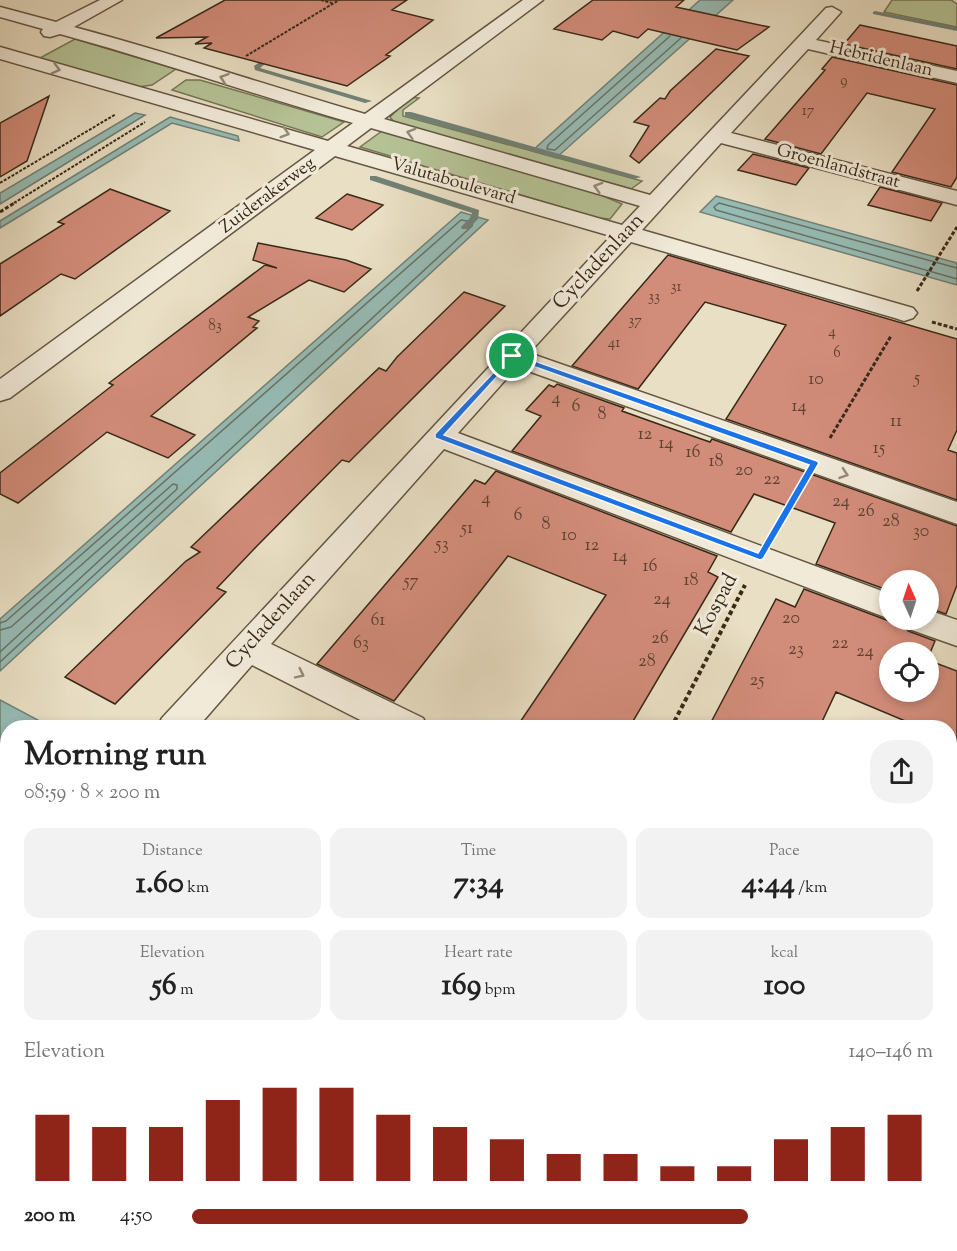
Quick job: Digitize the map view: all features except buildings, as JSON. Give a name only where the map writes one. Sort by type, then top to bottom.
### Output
[{"type":"street","points":[[1,55],[113,0]]},
{"type":"street","name":"Zuiderakerweg","points":[[0,392],[367,120],[534,0]]},
{"type":"street","name":"Valutaboulevard","points":[[0,12],[162,56],[167,84]]},
{"type":"street","name":"Cycladenlaan","points":[[181,720],[438,436],[832,12]]},
{"type":"street","name":"Hebridenlaan","points":[[805,43],[957,77]]},
{"type":"street","name":"Valutaboulevard","points":[[1,55],[167,84],[333,147],[904,314]]},
{"type":"street","name":"Valutaboulevard","points":[[167,84],[214,75],[657,200]]},
{"type":"street","name":"Groenlandstraat","points":[[718,136],[957,198]]},
{"type":"street","points":[[512,356],[957,513]]},
{"type":"street","points":[[438,436],[879,603]]},
{"type":"street","points":[[939,626],[957,633]]},
{"type":"street","points":[[248,648],[394,720]]},
{"type":"path","points":[[321,0],[333,4]]},
{"type":"path","points":[[214,75],[339,0]]},
{"type":"path","points":[[0,183],[167,84]]},
{"type":"path","points":[[0,213],[143,124]]},
{"type":"path","points":[[924,278],[957,227]]},
{"type":"path","name":"Kospad","points":[[674,720],[760,557],[904,314]]},
{"type":"green space","points":[[892,0],[951,0],[957,4],[957,27],[884,12]]},
{"type":"green space","points":[[75,39],[176,69],[152,85],[138,87],[38,59]]},
{"type":"green space","points":[[186,80],[200,80],[344,122],[322,137],[172,90]]},
{"type":"green space","points":[[410,97],[419,98],[403,110],[403,116],[642,181],[631,189],[394,122],[390,117]]},
{"type":"green space","points":[[382,131],[601,195],[622,204],[610,219],[598,218],[360,147]]},
{"type":"water","points":[[700,0],[733,0],[556,158],[532,151]]},
{"type":"water","points":[[135,113],[145,115],[0,204],[0,193]]},
{"type":"water","points":[[170,117],[238,136],[239,141],[172,123],[0,228],[0,221]]},
{"type":"water","points":[[716,196],[957,263],[957,285],[700,212]]},
{"type":"water","points":[[461,212],[488,220],[0,671],[0,619]]},
{"type":"water","points":[[0,700],[38,720],[0,720]]},
{"type":"waterway","points":[[875,13],[957,29]]},
{"type":"waterway","points":[[273,55],[256,67],[257,69],[368,101]]},
{"type":"waterway","points":[[408,114],[637,177]]},
{"type":"waterway","points":[[373,178],[476,212],[474,219],[465,227]]},
{"type":"route","points":[[512,356],[814,463],[760,557],[438,436],[512,356]]}]
